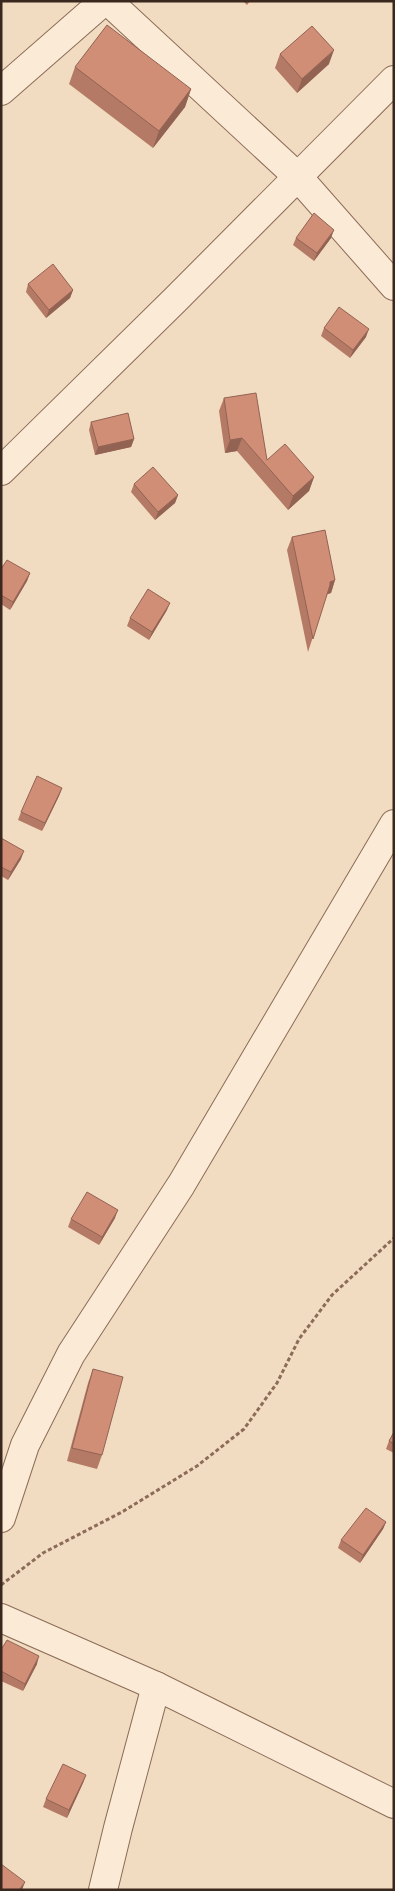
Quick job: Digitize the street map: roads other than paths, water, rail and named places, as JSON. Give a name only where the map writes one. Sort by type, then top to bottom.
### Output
[{"type":"street","points":[[1,91],[104,1]]},
{"type":"street","points":[[108,1],[298,177],[394,286]]},
{"type":"street","points":[[1,471],[176,300],[394,80]]},
{"type":"street","points":[[1,1518],[25,1445],[71,1354],[181,1185],[394,824]]},
{"type":"street","points":[[1,1618],[156,1686],[394,1804]]},
{"type":"street","points":[[103,1890],[156,1686]]}]
